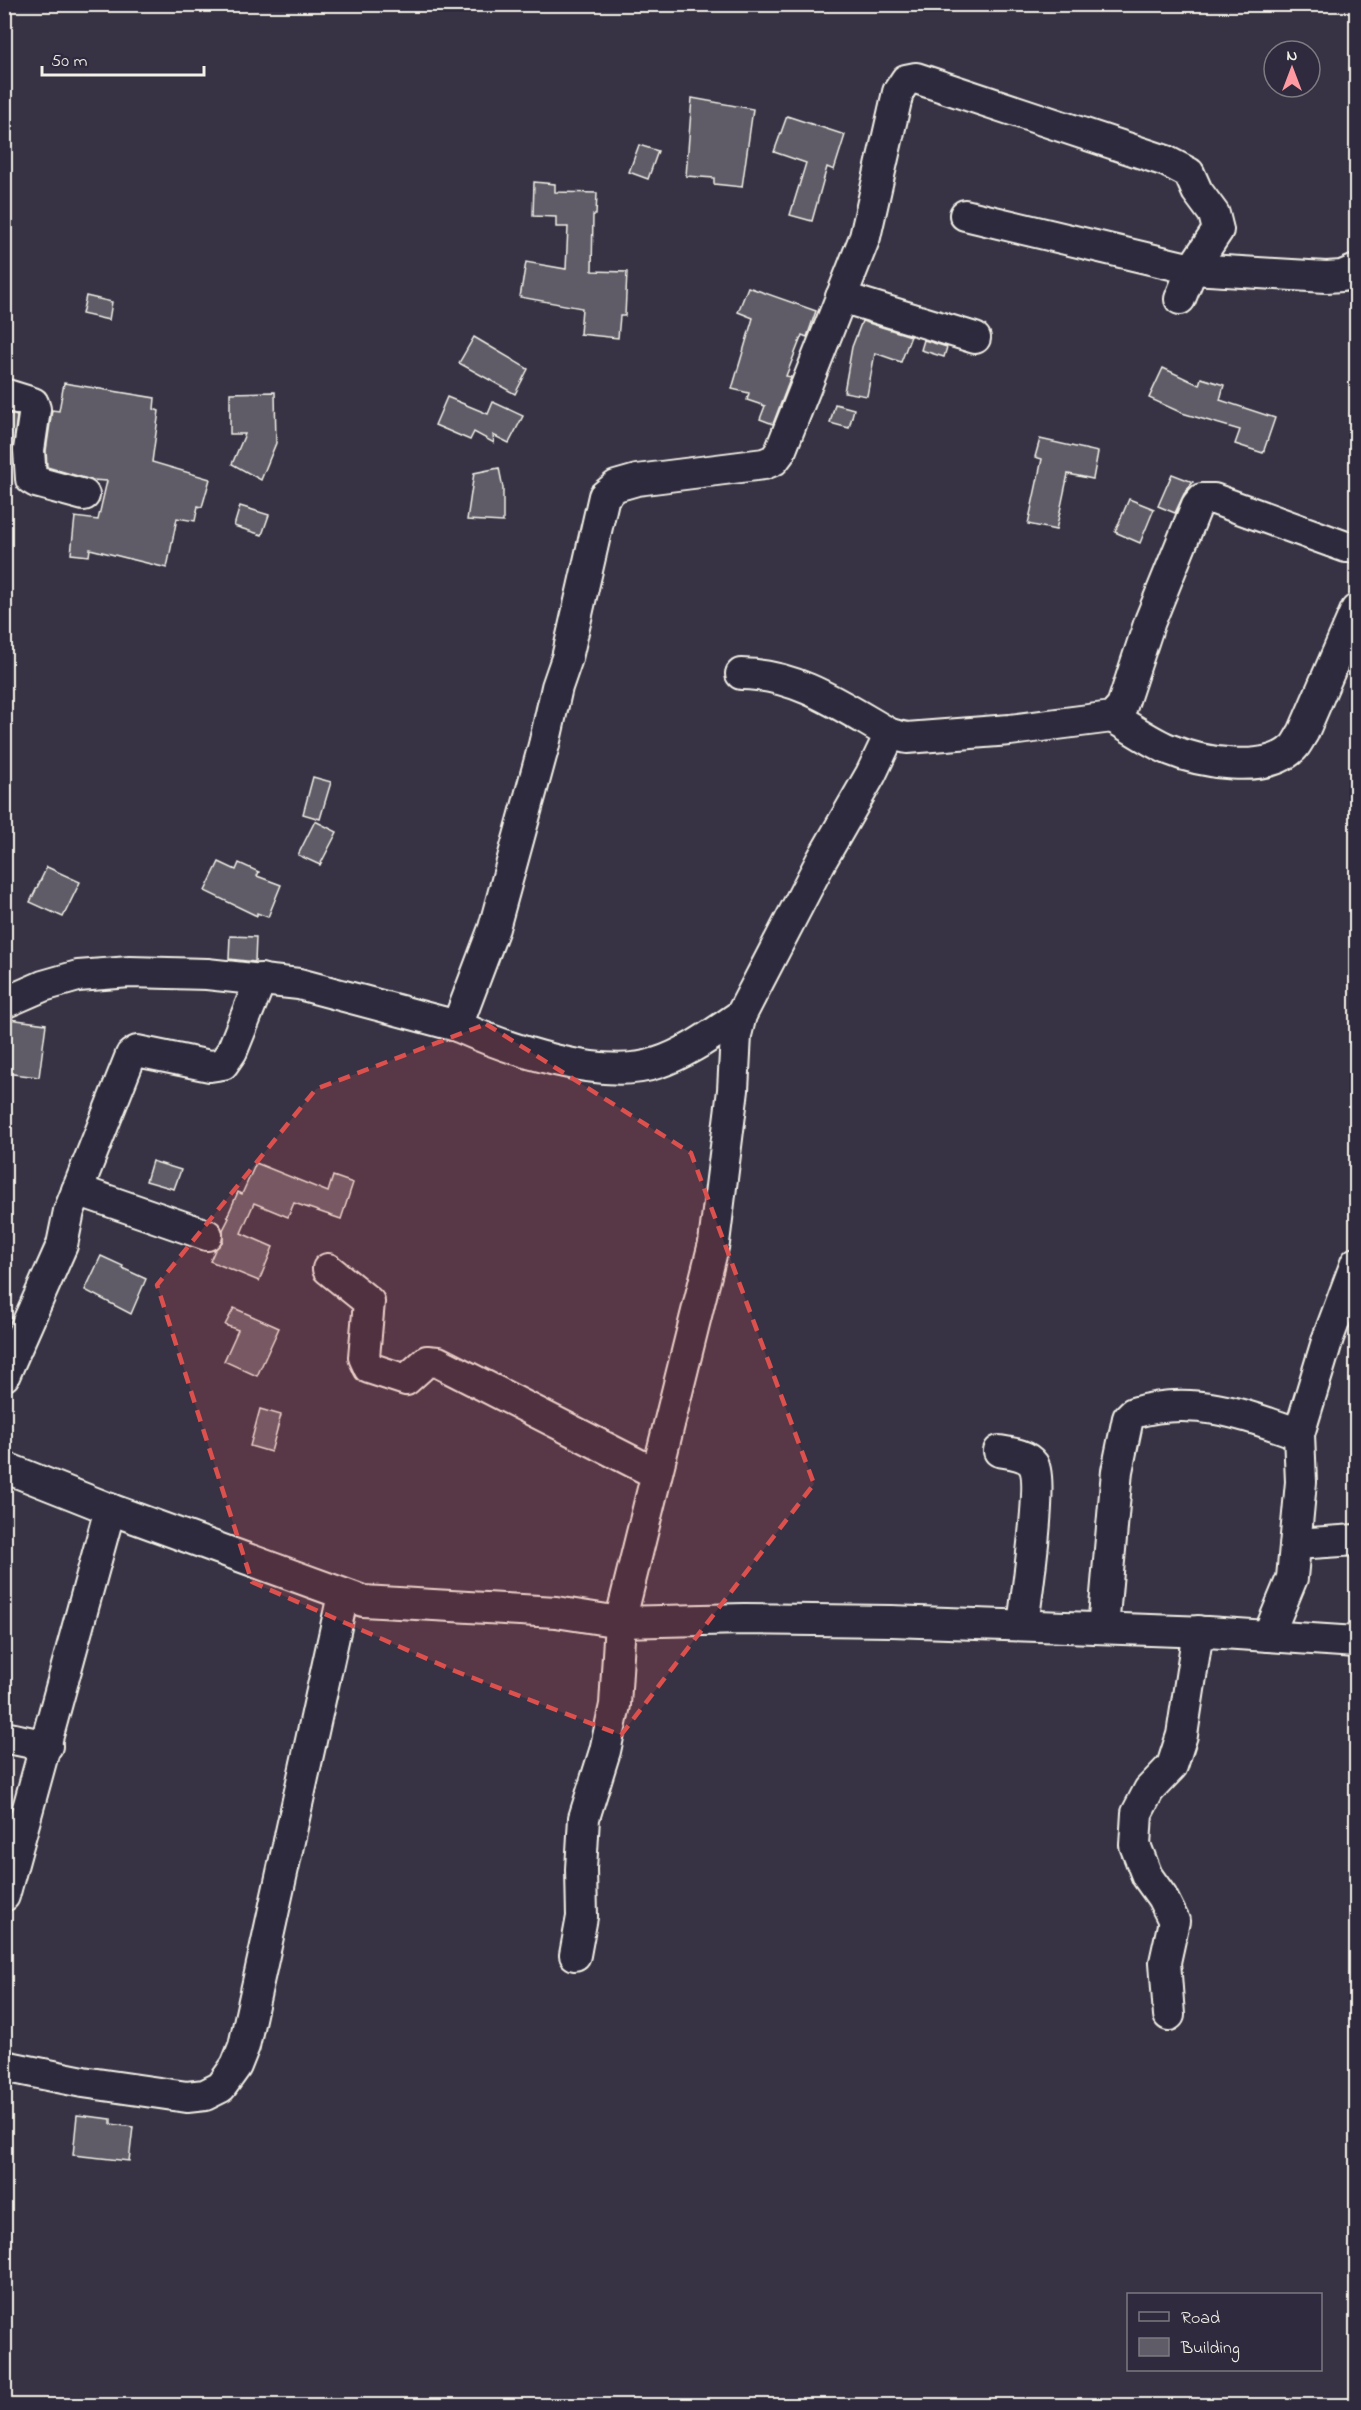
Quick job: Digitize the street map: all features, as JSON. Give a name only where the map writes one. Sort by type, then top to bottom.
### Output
[{"type":"street","points":[[457,1026],[494,928],[544,745],[557,687],[567,658],[604,496],[616,486],[637,480],[764,464],[774,460],[780,452],[865,237],[898,92],[906,80],[916,78],[1166,161],[1189,173],[1197,191],[1214,213],[1218,230],[1192,269],[1179,299]]},
{"type":"street","points":[[965,215],[1192,269],[1326,277],[1342,276],[1356,270]]},
{"type":"street","points":[[841,297],[975,338]]},
{"type":"street","points":[[4,393],[33,403],[35,409],[29,450],[31,478],[36,482],[84,495]]},
{"type":"street","points":[[1112,717],[1122,706],[1150,621],[1197,505],[1202,498],[1214,498],[1346,547],[1356,547]]},
{"type":"street","points":[[741,674],[760,674],[800,685],[834,701],[890,734],[907,738],[1010,730],[1112,717],[1167,748],[1202,760],[1244,764],[1270,760],[1292,749],[1303,732],[1356,610]]},
{"type":"street","points":[[575,1955],[582,1917],[581,1869],[584,1818],[605,1751],[615,1704],[620,1622],[655,1473],[693,1336],[714,1243],[732,1101],[736,1035],[741,1015],[821,861],[871,774],[890,734]]},
{"type":"street","points":[[4,1003],[58,981],[101,974],[185,973],[261,979],[333,993],[457,1026],[492,1042],[565,1063],[602,1067],[635,1067],[656,1064],[697,1045],[741,1015]]},
{"type":"street","points":[[4,1376],[62,1245],[69,1211],[131,1055],[137,1051],[210,1066],[223,1064],[232,1051],[261,979]]},
{"type":"street","points":[[77,1190],[207,1235]]},
{"type":"street","points":[[1268,1636],[1292,1578],[1301,1482],[1299,1434],[1328,1338],[1356,1263]]},
{"type":"street","points":[[328,1269],[369,1302],[364,1358],[369,1368],[406,1380],[427,1361],[438,1362],[655,1473]]},
{"type":"street","points":[[1103,1628],[1117,1471],[1128,1418],[1133,1413],[1191,1404],[1257,1419],[1299,1434]]},
{"type":"street","points":[[999,1450],[1028,1458],[1035,1466],[1036,1514],[1023,1625]]},
{"type":"street","points":[[4,1467],[110,1509],[363,1601],[556,1612],[620,1622],[744,1619],[1023,1625],[1198,1631],[1356,1642]]},
{"type":"street","points":[[4,1896],[110,1509]]},
{"type":"street","points":[[1296,1544],[1356,1540]]},
{"type":"street","points":[[4,2066],[94,2084],[187,2097],[205,2095],[221,2087],[236,2066],[244,2046],[343,1595]]},
{"type":"street","points":[[1169,2015],[1165,1962],[1174,1921],[1162,1897],[1147,1876],[1135,1845],[1137,1813],[1149,1790],[1172,1766],[1182,1735],[1198,1631]]},
{"type":"street","points":[[4,1737],[46,1746]]},
{"type":"highlighted area","points":[[486,1024],[691,1153],[814,1484],[621,1735],[455,1671],[252,1582],[157,1285],[316,1089]]},
{"type":"building","points":[[692,98],[753,109],[742,187],[714,184],[714,178],[686,176]]},
{"type":"building","points":[[787,116],[845,135],[834,170],[827,167],[812,221],[790,215],[806,163],[774,152]]},
{"type":"building","points":[[639,145],[658,151],[648,179],[629,172]]},
{"type":"building","points":[[534,182],[555,184],[555,192],[597,193],[596,215],[593,215],[592,271],[627,272],[625,316],[620,316],[618,338],[580,334],[582,308],[520,297],[526,262],[566,269],[568,227],[556,227],[556,217],[533,216]]},
{"type":"building","points":[[748,287],[816,311],[807,337],[802,335],[786,376],[791,377],[773,424],[760,419],[765,406],[747,400],[749,393],[732,389],[753,318],[738,312]]},
{"type":"building","points":[[86,296],[112,302],[109,320],[82,314]]},
{"type":"building","points":[[862,321],[911,336],[901,362],[875,353],[867,396],[844,392],[852,347]]},
{"type":"building","points":[[474,337],[528,369],[515,394],[459,363]]},
{"type":"building","points":[[924,340],[947,347],[944,357],[921,350]]},
{"type":"building","points":[[1163,368],[1199,385],[1201,378],[1224,385],[1220,400],[1275,418],[1263,453],[1235,444],[1240,430],[1182,413],[1149,398]]},
{"type":"building","points":[[64,383],[155,398],[154,409],[159,411],[152,462],[210,479],[202,507],[198,506],[195,521],[177,518],[167,568],[90,549],[89,556],[71,554],[75,517],[98,520],[107,481],[91,480],[47,467],[46,451],[52,410],[59,411]]},
{"type":"building","points":[[275,392],[276,443],[261,480],[232,464],[245,434],[230,434],[230,393]]},
{"type":"building","points":[[447,397],[488,414],[493,402],[523,416],[509,443],[493,435],[494,443],[474,432],[470,440],[435,425]]},
{"type":"building","points":[[835,404],[854,409],[849,428],[830,423]]},
{"type":"building","points":[[4,412],[17,416],[12,455],[4,454]]},
{"type":"building","points":[[1040,439],[1098,452],[1093,479],[1068,474],[1056,530],[1028,524],[1042,459],[1035,457]]},
{"type":"building","points":[[499,468],[503,488],[503,522],[467,520],[474,473]]},
{"type":"building","points":[[1172,474],[1193,482],[1175,513],[1158,506]]},
{"type":"building","points":[[1129,499],[1154,509],[1140,543],[1115,532]]},
{"type":"building","points":[[240,506],[269,515],[262,535],[234,526]]},
{"type":"building","points":[[313,777],[331,782],[320,819],[303,814]]},
{"type":"building","points":[[315,821],[337,832],[320,865],[298,855]]},
{"type":"building","points":[[219,862],[236,870],[239,863],[259,872],[257,876],[281,885],[268,917],[257,913],[257,916],[205,891]]},
{"type":"building","points":[[47,867],[80,882],[63,917],[30,902]]},
{"type":"building","points":[[230,936],[256,937],[255,962],[229,959]]},
{"type":"building","points":[[4,1020],[46,1024],[39,1077],[4,1073]]},
{"type":"building","points":[[152,1161],[181,1170],[174,1189],[146,1181]]},
{"type":"building","points":[[256,1163],[328,1192],[333,1176],[353,1183],[341,1219],[294,1203],[288,1217],[254,1203],[241,1233],[273,1247],[259,1281],[210,1261],[215,1250],[223,1241],[223,1230],[238,1192],[242,1194]]},
{"type":"building","points":[[101,1256],[146,1279],[131,1314],[85,1290]]},
{"type":"building","points":[[234,1308],[279,1328],[257,1376],[224,1361],[238,1330],[225,1325]]},
{"type":"building","points":[[260,1409],[281,1415],[271,1452],[250,1446]]},
{"type":"building","points":[[77,2115],[111,2119],[111,2124],[133,2127],[129,2161],[73,2155]]}]
